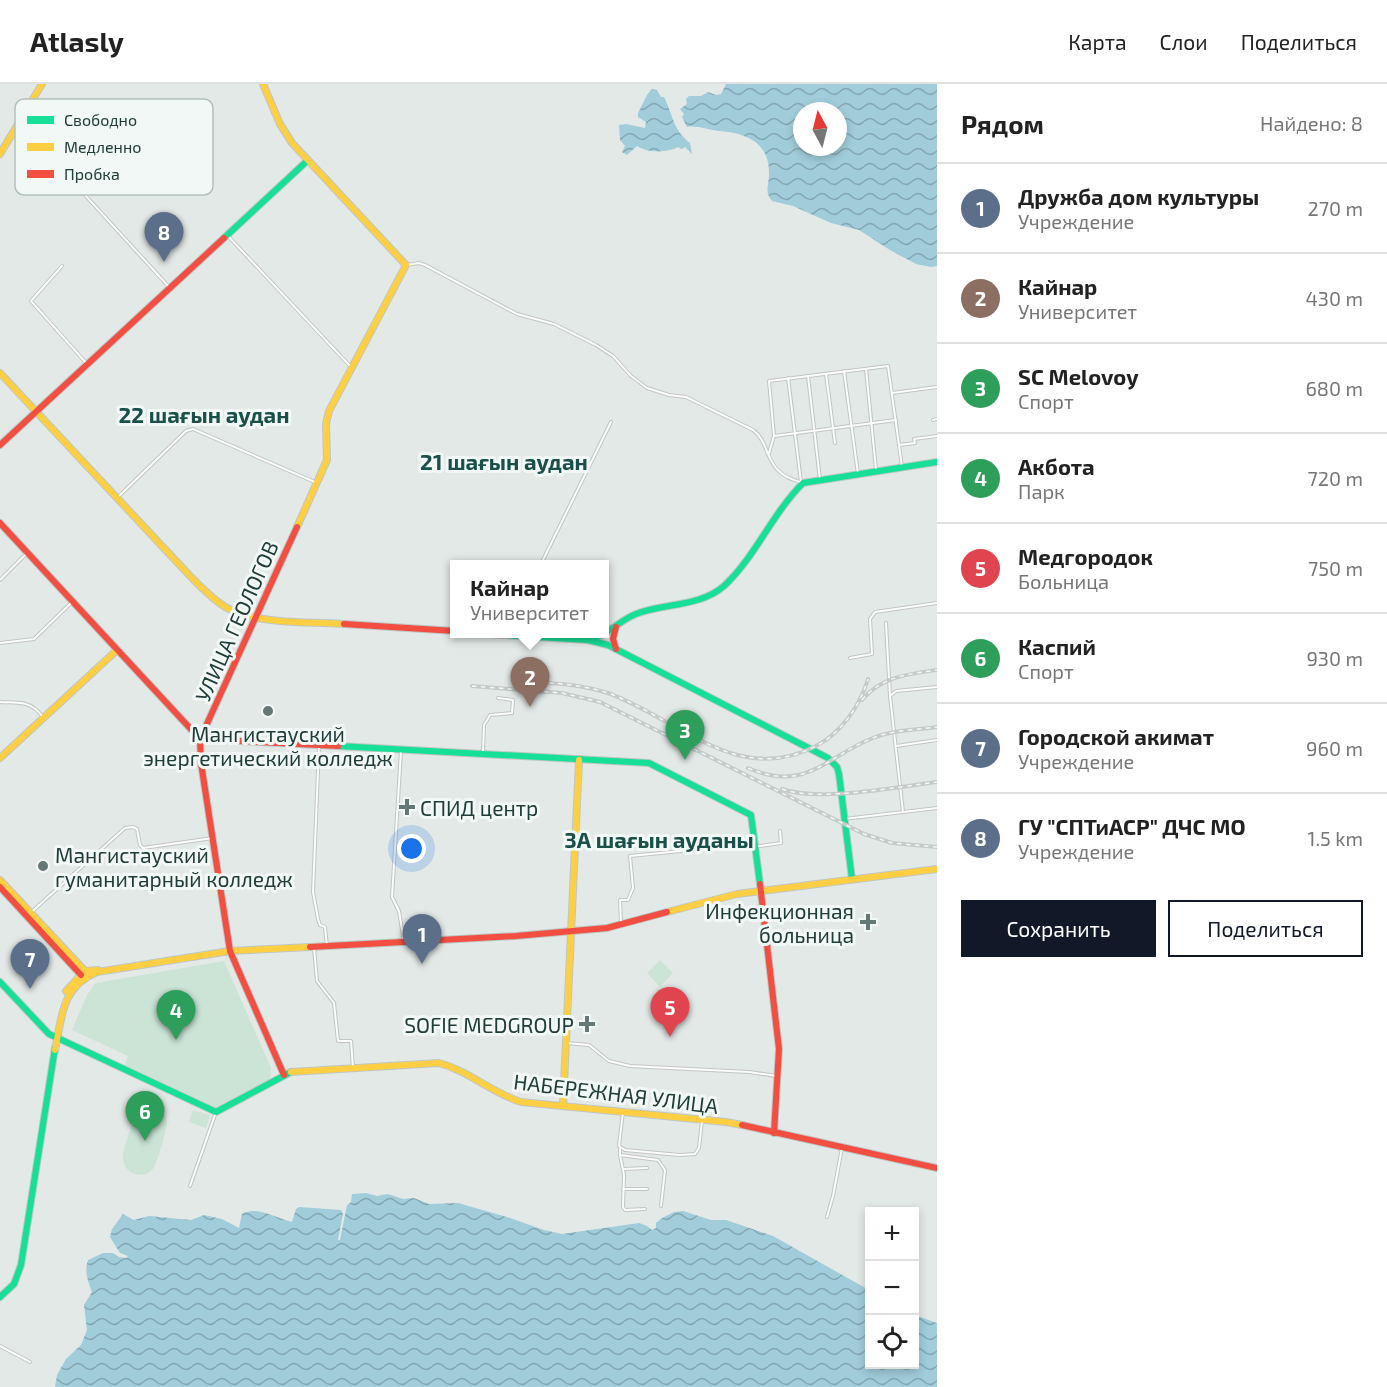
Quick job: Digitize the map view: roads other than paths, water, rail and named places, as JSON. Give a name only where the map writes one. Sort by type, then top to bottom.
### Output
[{"type":"street","points":[[33,99],[42,84]]},
{"type":"street","points":[[264,84],[280,124],[292,143],[406,265],[419,262],[517,314],[554,324],[613,356],[631,376],[647,388],[669,395],[686,397],[757,433],[778,471],[802,482],[937,462]]},
{"type":"street","points":[[0,154],[15,128]]},
{"type":"street","points":[[0,445],[307,161]]},
{"type":"street","points":[[85,195],[170,288]]},
{"type":"street","points":[[227,235],[351,367]]},
{"type":"street","name":"УЛИЦА ГЕОЛОГОВ","points":[[284,1075],[230,951],[201,764],[200,739],[327,460],[327,418],[351,367],[406,265]]},
{"type":"street","points":[[62,266],[31,301],[87,364]]},
{"type":"street","points":[[769,454],[774,436],[769,381],[888,366],[902,466]]},
{"type":"street","points":[[866,369],[876,470]]},
{"type":"street","points":[[844,371],[858,474]]},
{"type":"street","points":[[0,373],[214,599],[229,609],[254,618],[450,632]]},
{"type":"street","points":[[826,374],[835,443]]},
{"type":"street","points":[[808,376],[820,480]]},
{"type":"street","points":[[609,631],[633,616],[708,596],[722,588],[802,482],[788,378]]},
{"type":"street","points":[[892,393],[937,387]]},
{"type":"street","points":[[774,436],[896,420]]},
{"type":"street","points":[[543,560],[611,422]]},
{"type":"street","points":[[117,498],[186,431],[194,429],[317,483]]},
{"type":"street","points":[[899,445],[915,443],[914,439],[937,436]]},
{"type":"street","points":[[0,523],[200,739],[649,763],[745,811],[753,821],[777,1025],[779,1076],[774,1132]]},
{"type":"street","points":[[0,580],[27,553]]},
{"type":"street","points":[[0,643],[34,639],[72,603]]},
{"type":"street","points":[[850,658],[872,654],[870,619],[875,612],[937,603]]},
{"type":"street","points":[[886,623],[890,696],[903,812]]},
{"type":"street","points":[[616,627],[613,639],[616,650]]},
{"type":"street","points":[[561,638],[588,640],[616,650],[803,744],[831,761],[839,774],[852,879]]},
{"type":"street","points":[[588,640],[594,638]]},
{"type":"street","points":[[0,758],[117,650]]},
{"type":"street","points":[[890,696],[896,691],[937,687]]},
{"type":"street","points":[[483,755],[484,725],[490,715],[512,713],[513,700],[498,698]]},
{"type":"street","points":[[0,702],[31,705],[44,718]]},
{"type":"street","points":[[896,746],[937,740]]},
{"type":"street","points":[[319,746],[313,892],[318,919],[325,927],[327,947]]},
{"type":"street","points":[[401,751],[392,897],[399,911],[404,942]]},
{"type":"street","points":[[563,1106],[579,760]]},
{"type":"street","points":[[844,819],[937,808]]},
{"type":"street","points":[[29,915],[125,828],[137,829],[142,848],[213,838]]},
{"type":"street","points":[[621,924],[620,900],[628,900],[633,888],[630,856],[780,843],[780,831]]},
{"type":"street","points":[[2,1297],[14,1284],[21,1265],[65,1000],[84,975],[230,951],[315,948],[607,928],[737,894],[937,869]]},
{"type":"street","points":[[0,880],[29,915]]},
{"type":"street","points":[[0,886],[84,975]]},
{"type":"street","points":[[315,948],[317,981],[334,1003],[338,1041],[351,1041],[353,1068]]},
{"type":"street","points":[[0,982],[46,1032],[57,1039],[216,1112],[221,1112],[284,1075]]},
{"type":"street","points":[[566,1043],[589,1045],[609,1061],[624,1065],[749,1072],[779,1076]]},
{"type":"street","name":"НАБЕРЕЖНАЯ УЛИЦА","points":[[284,1075],[295,1071],[439,1063],[460,1070],[510,1099],[726,1122],[937,1168]]},
{"type":"street","points":[[190,1186],[216,1112]]},
{"type":"street","points":[[623,1112],[620,1148],[623,1169],[623,1207],[625,1210],[645,1209]]},
{"type":"street","points":[[620,1148],[680,1155],[695,1154],[699,1148],[702,1120]]},
{"type":"street","points":[[827,1217],[842,1148]]},
{"type":"street","points":[[620,1155],[658,1160],[665,1170],[662,1206]]},
{"type":"street","points":[[623,1169],[647,1168]]},
{"type":"street","points":[[623,1189],[647,1189]]},
{"type":"street","points":[[0,1346],[30,1362]]},
{"type":"water","points":[[726,84],[937,84],[937,266],[916,264],[859,230],[831,223],[793,206],[772,201],[768,191],[769,175],[766,155],[755,142],[739,134],[687,127],[682,117],[684,114],[680,109],[687,104],[686,99],[689,96],[701,96],[708,92],[721,94]]},
{"type":"water","points":[[652,89],[657,90],[661,97],[664,97],[680,133],[690,143],[692,154],[685,147],[657,151],[637,146],[627,155],[622,152],[625,146],[620,140],[619,125],[645,128],[646,122],[638,117],[638,113]]},
{"type":"water","points":[[366,1193],[377,1196],[388,1194],[403,1199],[414,1198],[429,1204],[458,1203],[562,1234],[639,1223],[652,1230],[662,1218],[674,1212],[683,1211],[711,1220],[726,1220],[773,1236],[865,1288],[865,1369],[919,1369],[919,1316],[937,1323],[937,1387],[55,1387],[57,1375],[66,1359],[81,1345],[87,1330],[84,1305],[92,1292],[86,1272],[88,1260],[103,1253],[113,1253],[126,1258],[128,1256],[120,1253],[110,1237],[112,1229],[123,1214],[134,1220],[149,1216],[191,1220],[204,1215],[222,1219],[239,1228],[242,1214],[248,1212],[260,1212],[292,1222],[296,1209],[299,1207],[341,1210],[343,1214],[338,1240],[340,1240],[347,1205],[351,1202],[352,1194]]},
{"type":"railway","points":[[862,700],[887,681],[937,670]]},
{"type":"railway","points":[[549,683],[579,686],[608,693],[634,704],[709,745],[734,754],[760,759],[787,757],[816,746],[834,734],[855,709],[868,679]]},
{"type":"railway","points":[[472,686],[562,693],[600,702],[864,834],[892,843],[937,847]]},
{"type":"railway","points":[[748,768],[768,775],[785,777],[800,775],[880,735],[937,727]]},
{"type":"railway","points":[[782,789],[797,793],[836,794],[937,782]]},
{"type":"place","name":"ГУ \"СПТиАСР\" ДЧС МО","points":[[164,262]]},
{"type":"place","name":"Кайнар","points":[[530,707]]},
{"type":"place","name":"Мангистауский энергетический колледж","points":[[268,711]]},
{"type":"place","name":"SC Melovoy","points":[[685,760]]},
{"type":"place","name":"СПИД центр","points":[[407,807]]},
{"type":"place","name":"Мангистауский гуманитарный колледж","points":[[43,866]]},
{"type":"place","name":"Инфекционная больница","points":[[868,922]]},
{"type":"place","name":"Дружба дом культуры","points":[[422,964]]},
{"type":"place","name":"Городской акимат","points":[[30,989]]},
{"type":"place","name":"SOFIE MEDGROUP","points":[[587,1024]]},
{"type":"place","name":"Медгородок","points":[[670,1037]]},
{"type":"place","name":"Акбота","points":[[176,1040]]},
{"type":"place","name":"Каспий","points":[[145,1141]]},
{"type":"district","name":"22 шағын аудан","points":[[204,414]]},
{"type":"district","name":"21 шағын аудан","points":[[504,461]]},
{"type":"district","name":"3А шағын ауданы","points":[[659,839]]}]
